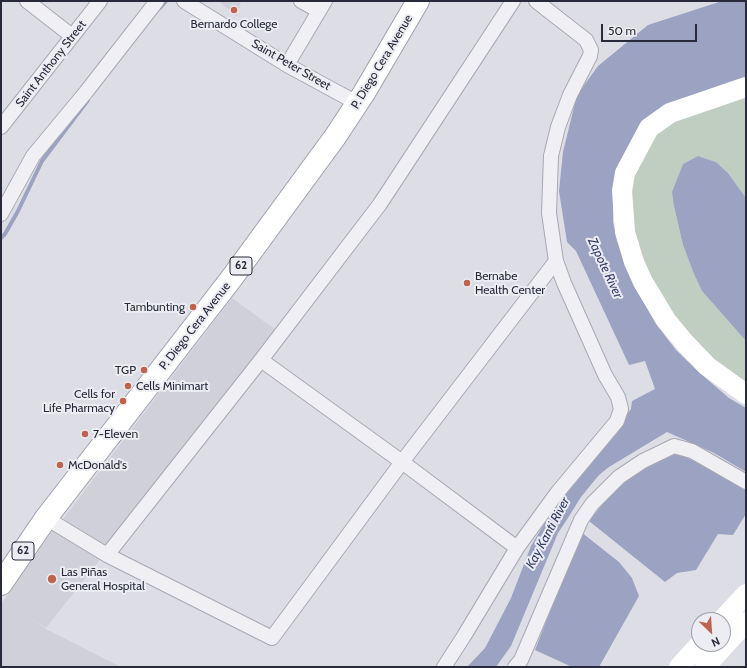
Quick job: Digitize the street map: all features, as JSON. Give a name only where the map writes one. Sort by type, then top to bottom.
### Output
[{"type":"main road","name":"P. Diego Cera Avenue","points":[[1,584],[46,518],[231,279],[335,137],[358,104],[418,1]]},
{"type":"street","points":[[27,1],[72,36]]},
{"type":"street","name":"Saint Anthony Street","points":[[1,127],[100,1]]},
{"type":"street","points":[[1,214],[33,156],[86,92],[157,1]]},
{"type":"street","name":"Saint Peter Street","points":[[184,1],[287,65],[358,104]]},
{"type":"street","points":[[287,65],[322,6],[302,1]]},
{"type":"street","points":[[107,555],[261,360],[380,204],[513,1]]},
{"type":"street","points":[[444,667],[517,548],[557,493],[617,421],[621,409],[618,397],[605,375],[564,283],[556,261],[549,213],[551,156],[558,127],[570,95],[590,56],[591,50],[586,40],[536,1]]},
{"type":"street","points":[[746,87],[670,114],[649,128],[625,173],[622,191],[625,232],[634,262],[666,320],[707,366],[746,394]]},
{"type":"street","points":[[46,518],[107,555],[272,638],[402,462],[556,261]]},
{"type":"street","points":[[261,360],[402,462],[517,548]]},
{"type":"street","points":[[515,667],[521,660],[580,520],[592,504],[618,477],[643,461],[674,446],[692,450],[746,482]]},
{"type":"street","points":[[729,612],[746,594]]},
{"type":"street","points":[[705,667],[746,622]]},
{"type":"street","points":[[678,667],[692,652]]},
{"type":"shaded area","name":"Bernardo College","points":[[219,1],[241,1],[237,17]]},
{"type":"shaded area","points":[[232,298],[276,330],[109,549],[63,519]]},
{"type":"shaded area","points":[[55,527],[102,557],[46,628],[31,619],[46,629],[121,667],[1,667],[1,604]]},
{"type":"green space","points":[[746,95],[746,198],[728,173],[716,162],[698,156],[683,164],[678,178],[674,206],[683,245],[702,291],[746,341],[746,387],[719,365],[692,337],[672,312],[651,280],[641,257],[628,204],[635,170],[654,133],[666,124]]},
{"type":"water","points":[[722,1],[746,1],[746,80],[663,110],[613,203],[613,222],[618,242],[635,287],[656,324],[676,350],[701,374],[729,398],[746,408],[746,472],[714,453],[667,432],[609,467],[599,475],[581,497],[558,533],[511,646],[496,667],[467,667],[485,648],[511,598],[531,546],[560,497],[631,409],[632,401],[655,389],[645,361],[629,365],[576,251],[567,242],[559,191],[563,152],[577,95],[598,66],[648,25]]},
{"type":"water","points":[[698,156],[716,162],[728,173],[746,198],[746,341],[702,291],[683,245],[672,192],[683,164]]},
{"type":"water","points":[[673,451],[746,486],[746,514],[733,535],[718,534],[696,570],[677,573],[665,582],[589,521],[621,481]]},
{"type":"water","points":[[581,532],[619,562],[632,578],[639,596],[599,667],[572,667],[535,650]]},
{"type":"waterway","points":[[160,8],[166,1]]},
{"type":"waterway","points":[[1,238],[5,234],[18,211],[42,161],[88,100]]},
{"type":"place","name":"Bernardo College","points":[[234,10]]},
{"type":"place","name":"Bernabe Health Center","points":[[467,283]]},
{"type":"place","name":"Tambunting","points":[[193,307]]},
{"type":"place","name":"TGP","points":[[144,370]]},
{"type":"place","name":"Cells Minimart","points":[[128,386]]},
{"type":"place","name":"Cells for Life Pharmacy","points":[[123,401]]},
{"type":"place","name":"7-Eleven","points":[[85,434]]},
{"type":"place","name":"McDonald's","points":[[60,465]]},
{"type":"place","name":"Las Piñas General Hospital","points":[[52,579]]},
{"type":"water label","name":"Zapote River","points":[[605,268]]},
{"type":"water label","name":"Kay Kanti River","points":[[548,533]]}]
